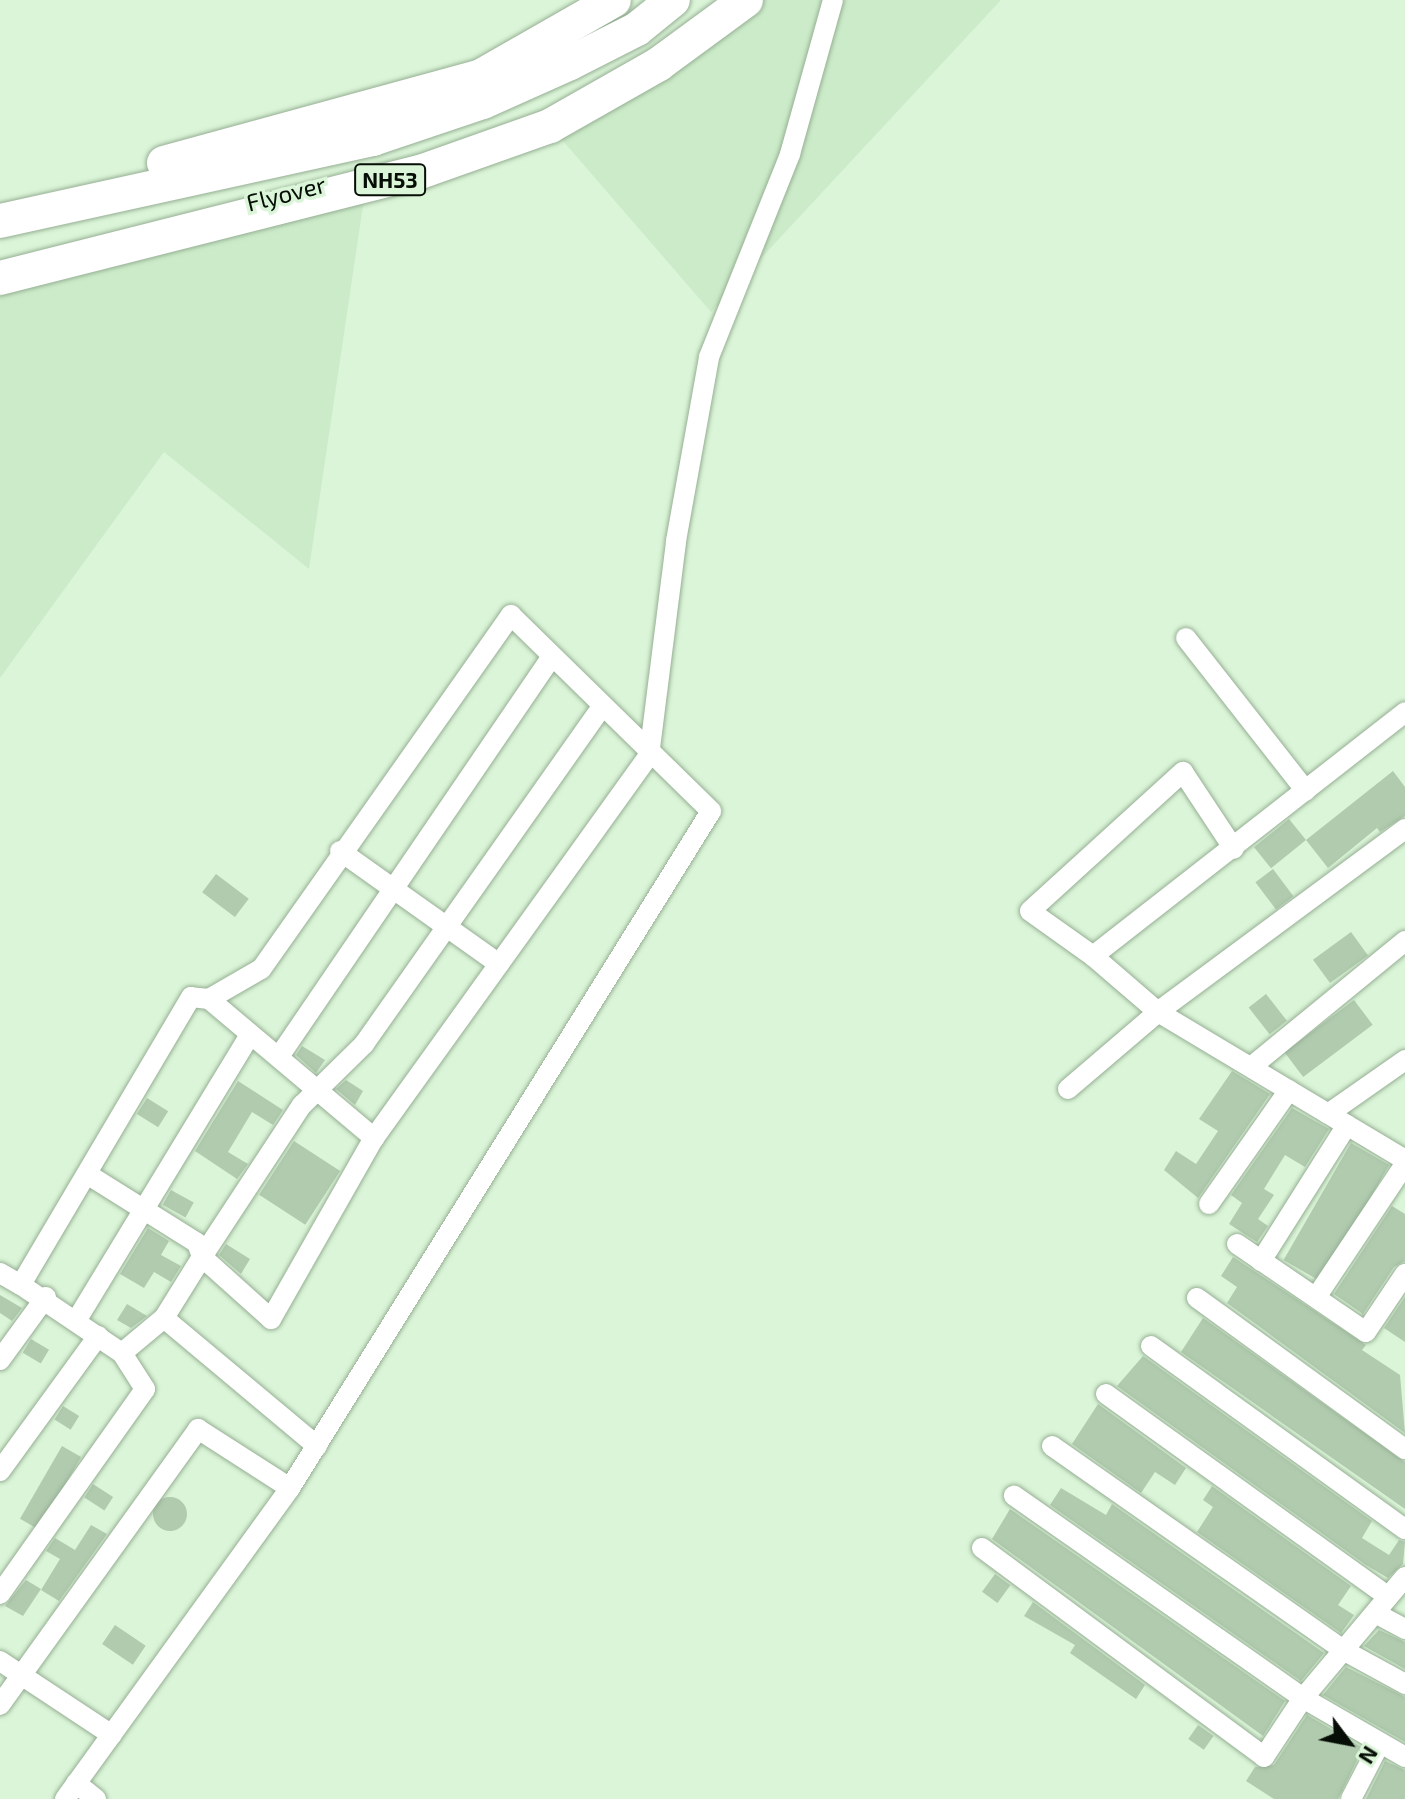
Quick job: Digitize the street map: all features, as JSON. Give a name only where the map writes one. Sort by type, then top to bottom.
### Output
[{"type":"highway","points":[[0,201],[481,76],[614,0]]},
{"type":"highway","name":"Flyover","points":[[0,221],[401,130],[570,63],[637,29],[673,0]]},
{"type":"highway","name":"Flyover","points":[[0,261],[381,170],[497,135],[627,74],[727,0]]},
{"type":"highway","name":"NH53","points":[[0,278],[420,172],[550,126],[659,64],[746,0]]},
{"type":"street","points":[[87,1174],[197,1243],[202,1257],[271,1319],[374,1138],[430,1068],[499,964],[649,756],[676,541],[709,357],[790,154],[833,0]]},
{"type":"street","points":[[21,1285],[191,997],[209,999],[261,969],[340,851],[511,615],[649,756],[711,811],[290,1488],[71,1791],[96,1799]]},
{"type":"street","points":[[1186,638],[1306,791]]},
{"type":"street","points":[[280,1055],[552,657]]},
{"type":"street","points":[[122,1353],[164,1318],[202,1257],[318,1089],[364,1044],[601,708]]},
{"type":"street","points":[[1093,956],[1234,849],[1405,712]]},
{"type":"street","points":[[1234,849],[1183,772],[1030,911],[1093,956],[1158,1012],[1405,1162],[1317,1296]]},
{"type":"street","points":[[1068,1089],[1158,1012],[1405,829]]},
{"type":"street","points":[[340,851],[447,924],[499,964]]},
{"type":"street","points":[[1251,1067],[1405,941]]},
{"type":"street","points":[[209,999],[249,1037],[280,1055],[374,1138]]},
{"type":"street","points":[[76,1321],[249,1037]]},
{"type":"street","points":[[1328,1114],[1405,1060]]},
{"type":"street","points":[[1209,1204],[1289,1090]]},
{"type":"street","points":[[1261,1261],[1347,1125]]},
{"type":"street","points":[[1237,1244],[1366,1332],[1405,1274]]},
{"type":"street","points":[[0,1273],[46,1297],[122,1353],[145,1389],[0,1594]]},
{"type":"street","points":[[0,1360],[46,1297]]},
{"type":"street","points":[[1197,1298],[1405,1449]]},
{"type":"street","points":[[164,1318],[317,1446]]},
{"type":"street","points":[[0,1471],[98,1336]]},
{"type":"street","points":[[1151,1346],[1405,1529]]},
{"type":"street","points":[[1106,1394],[1381,1605],[1405,1629]]},
{"type":"street","points":[[0,1705],[198,1429],[290,1488]]},
{"type":"street","points":[[1052,1446],[1343,1650],[1405,1684]]},
{"type":"street","points":[[1014,1496],[1303,1698],[1405,1757]]},
{"type":"street","points":[[982,1548],[1264,1757],[1303,1698],[1405,1577]]},
{"type":"street","points":[[0,1661],[112,1735]]},
{"type":"street","points":[[1351,1799],[1380,1743]]},
{"type":"shaded area","points":[[725,0],[1001,0],[711,312],[544,119]]},
{"type":"shaded area","points":[[364,199],[309,569],[164,452],[0,678],[0,288]]},
{"type":"building","points":[[1393,771],[1405,787],[1405,816],[1380,832],[1377,828],[1328,868],[1306,840]]},
{"type":"building","points":[[1289,819],[1306,840],[1271,868],[1254,847]]},
{"type":"building","points":[[1273,869],[1293,896],[1276,909],[1255,882]]},
{"type":"building","points":[[216,874],[249,899],[235,917],[202,892]]},
{"type":"building","points":[[1351,932],[1368,955],[1330,983],[1313,960]]},
{"type":"building","points":[[1266,994],[1287,1021],[1270,1034],[1249,1008]]},
{"type":"building","points":[[1354,1000],[1373,1025],[1303,1077],[1285,1052]]},
{"type":"building","points":[[302,1046],[325,1060],[316,1073],[296,1055]]},
{"type":"building","points":[[1232,1071],[1270,1094],[1198,1198],[1164,1170],[1176,1151],[1196,1164],[1218,1131],[1199,1119]]},
{"type":"building","points":[[346,1080],[363,1091],[355,1105],[336,1089]]},
{"type":"building","points":[[238,1081],[283,1110],[273,1125],[252,1112],[228,1152],[248,1164],[237,1179],[195,1151]]},
{"type":"building","points":[[147,1098],[168,1111],[158,1127],[137,1114]]},
{"type":"building","points":[[1292,1108],[1329,1129],[1305,1167],[1285,1155],[1264,1189],[1274,1195],[1258,1219],[1268,1226],[1257,1242],[1229,1224],[1242,1203],[1231,1195]]},
{"type":"building","points":[[294,1141],[340,1171],[305,1225],[259,1195]]},
{"type":"building","points":[[1351,1143],[1389,1165],[1322,1282],[1284,1260]]},
{"type":"building","points":[[171,1190],[194,1203],[185,1217],[163,1205]]},
{"type":"building","points":[[1392,1206],[1405,1214],[1405,1261],[1394,1267],[1363,1314],[1334,1294]]},
{"type":"building","points":[[148,1228],[169,1241],[161,1255],[181,1266],[171,1282],[154,1272],[144,1288],[120,1274]]},
{"type":"building","points":[[226,1244],[250,1259],[241,1274],[219,1255]]},
{"type":"building","points":[[1233,1257],[1366,1345],[1362,1350],[1400,1375],[1405,1433],[1227,1303],[1237,1287],[1221,1276]]},
{"type":"building","points":[[0,1295],[22,1308],[12,1321],[0,1313]]},
{"type":"building","points":[[1405,1297],[1405,1342],[1384,1328]]},
{"type":"building","points":[[127,1304],[147,1316],[131,1328],[117,1320]]},
{"type":"building","points":[[1203,1318],[1405,1462],[1405,1509],[1181,1352]]},
{"type":"building","points":[[31,1339],[49,1350],[41,1364],[23,1353]]},
{"type":"building","points":[[1143,1356],[1372,1521],[1362,1538],[1389,1555],[1399,1540],[1405,1542],[1403,1564],[1388,1578],[1366,1565],[1117,1386]]},
{"type":"building","points":[[1098,1404],[1186,1468],[1175,1485],[1155,1472],[1141,1493],[1072,1444]]},
{"type":"building","points":[[63,1406],[79,1416],[71,1430],[55,1420]]},
{"type":"building","points":[[62,1446],[81,1457],[39,1530],[20,1519]]},
{"type":"building","points":[[93,1484],[113,1497],[104,1510],[84,1497]]},
{"type":"building","points":[[1212,1486],[1351,1586],[1338,1605],[1354,1615],[1341,1633],[1197,1532],[1213,1507],[1203,1500]]},
{"type":"building","points":[[1061,1488],[1106,1515],[1112,1504],[1324,1653],[1301,1681],[1050,1505]]},
{"type":"building","points":[[170,1497],[182,1502],[187,1514],[182,1526],[170,1531],[158,1526],[153,1514],[158,1502]]},
{"type":"building","points":[[1010,1509],[1285,1701],[1263,1736],[992,1539]]},
{"type":"building","points":[[91,1525],[107,1534],[59,1601],[41,1590],[60,1559],[46,1551],[55,1538],[75,1550]]},
{"type":"building","points":[[995,1574],[1010,1585],[997,1603],[982,1592]]},
{"type":"building","points":[[26,1580],[41,1589],[23,1616],[5,1606]]},
{"type":"building","points":[[1033,1602],[1145,1685],[1136,1699],[1070,1653],[1075,1645],[1024,1616]]},
{"type":"building","points":[[115,1625],[146,1646],[133,1665],[102,1644]]},
{"type":"building","points":[[1379,1630],[1405,1642],[1405,1669],[1364,1646]]},
{"type":"building","points":[[1346,1667],[1405,1697],[1405,1742],[1323,1695]]},
{"type":"building","points":[[1307,1715],[1363,1748],[1338,1799],[1274,1799],[1246,1781],[1255,1767],[1274,1765]]},
{"type":"building","points":[[1198,1725],[1214,1736],[1204,1750],[1188,1739]]},
{"type":"building","points":[[1385,1761],[1405,1770],[1405,1799],[1366,1799]]}]
